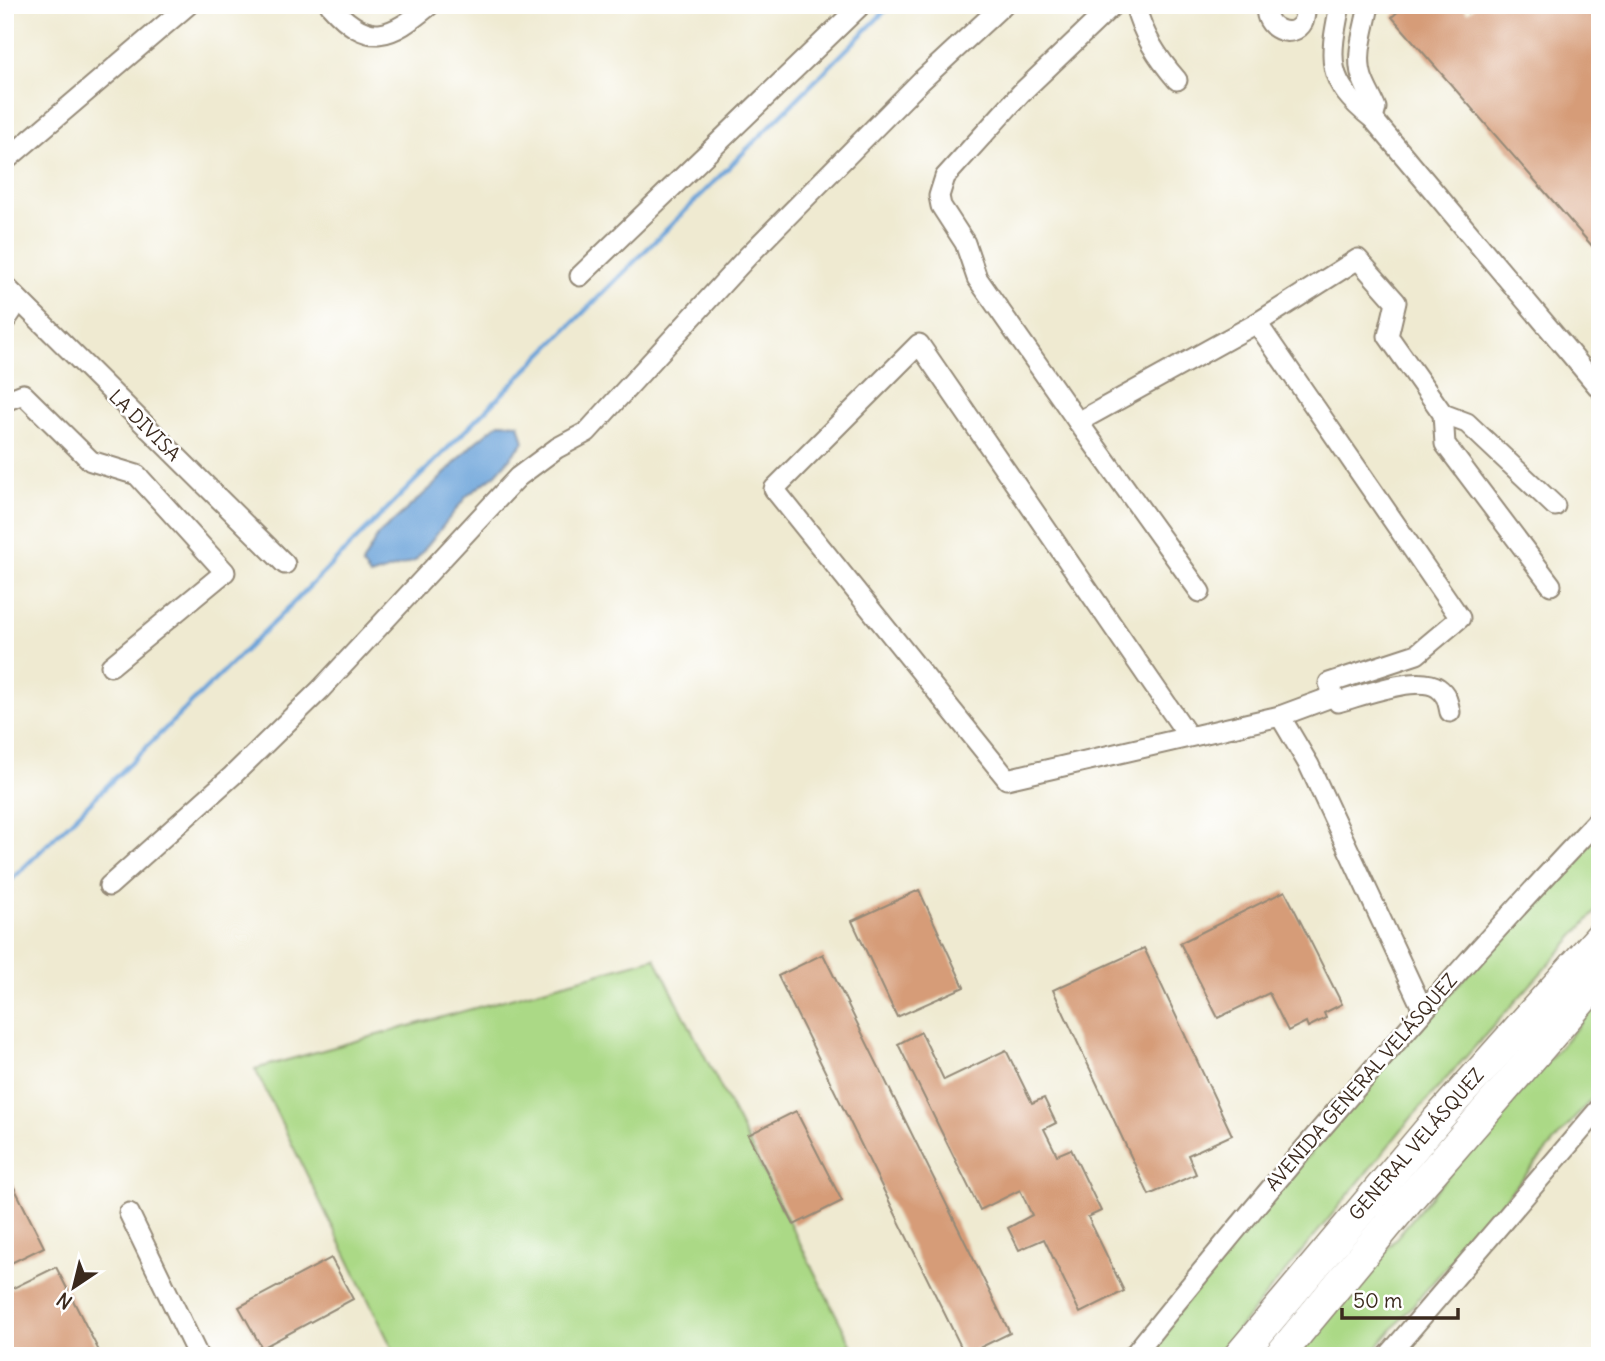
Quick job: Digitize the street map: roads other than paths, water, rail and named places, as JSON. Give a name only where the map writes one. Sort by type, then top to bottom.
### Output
[{"type":"highway","name":"GENERAL VELÁSQUEZ","points":[[1239,1356],[1437,1120],[1600,937]]},
{"type":"highway","name":"GENERAL VELÁSQUEZ","points":[[1279,1356],[1409,1199],[1600,979]]},
{"type":"street","points":[[5,161],[188,5]]},
{"type":"street","points":[[330,5],[352,26],[370,35],[391,33],[430,5]]},
{"type":"street","points":[[580,276],[861,5]]},
{"type":"street","points":[[109,886],[232,776],[310,699],[518,477],[557,448],[587,432],[748,256],[921,81],[1003,5]]},
{"type":"street","points":[[1113,5],[1012,103],[944,177],[939,196],[941,206],[965,243],[977,278],[1200,592]]},
{"type":"street","points":[[1135,5],[1140,25],[1156,56],[1177,80]]},
{"type":"street","points":[[1267,5],[1265,15],[1269,24],[1286,31],[1303,23],[1306,5]]},
{"type":"street","points":[[1340,5],[1331,52],[1332,66],[1346,92],[1358,107],[1373,119],[1600,388]]},
{"type":"street","points":[[1369,5],[1360,63],[1362,78],[1376,108],[1373,119]]},
{"type":"street","points":[[1078,422],[1257,323],[1358,259],[1395,302],[1388,336],[1443,414],[1445,444],[1551,584]]},
{"type":"street","points":[[5,321],[12,311],[10,291]]},
{"type":"street","name":"LA DIVISA","points":[[10,291],[285,564]]},
{"type":"street","points":[[1257,323],[1460,618],[1417,654],[1329,683],[1334,696],[1338,702],[1412,683],[1424,684],[1437,686],[1446,695],[1450,712]]},
{"type":"street","points":[[1189,737],[919,344],[774,489],[1007,779],[1189,737],[1280,716],[1334,696]]},
{"type":"street","points":[[5,401],[23,394],[91,461],[137,474],[225,572],[111,666]]},
{"type":"street","points":[[1443,414],[1466,423],[1556,506]]},
{"type":"street","points":[[1280,716],[1309,765],[1423,1010]]},
{"type":"street","name":"AVENIDA GENERAL VELÁSQUEZ","points":[[1133,1356],[1288,1166],[1423,1010],[1600,818]]},
{"type":"street","points":[[1388,1356],[1600,1108]]},
{"type":"street","points":[[129,1213],[198,1356]]},
{"type":"water","points":[[499,423],[519,424],[524,442],[496,474],[467,496],[415,561],[370,576],[362,564],[378,535],[434,485],[473,444]]},
{"type":"waterway","points":[[5,886],[277,619],[891,5]]}]
